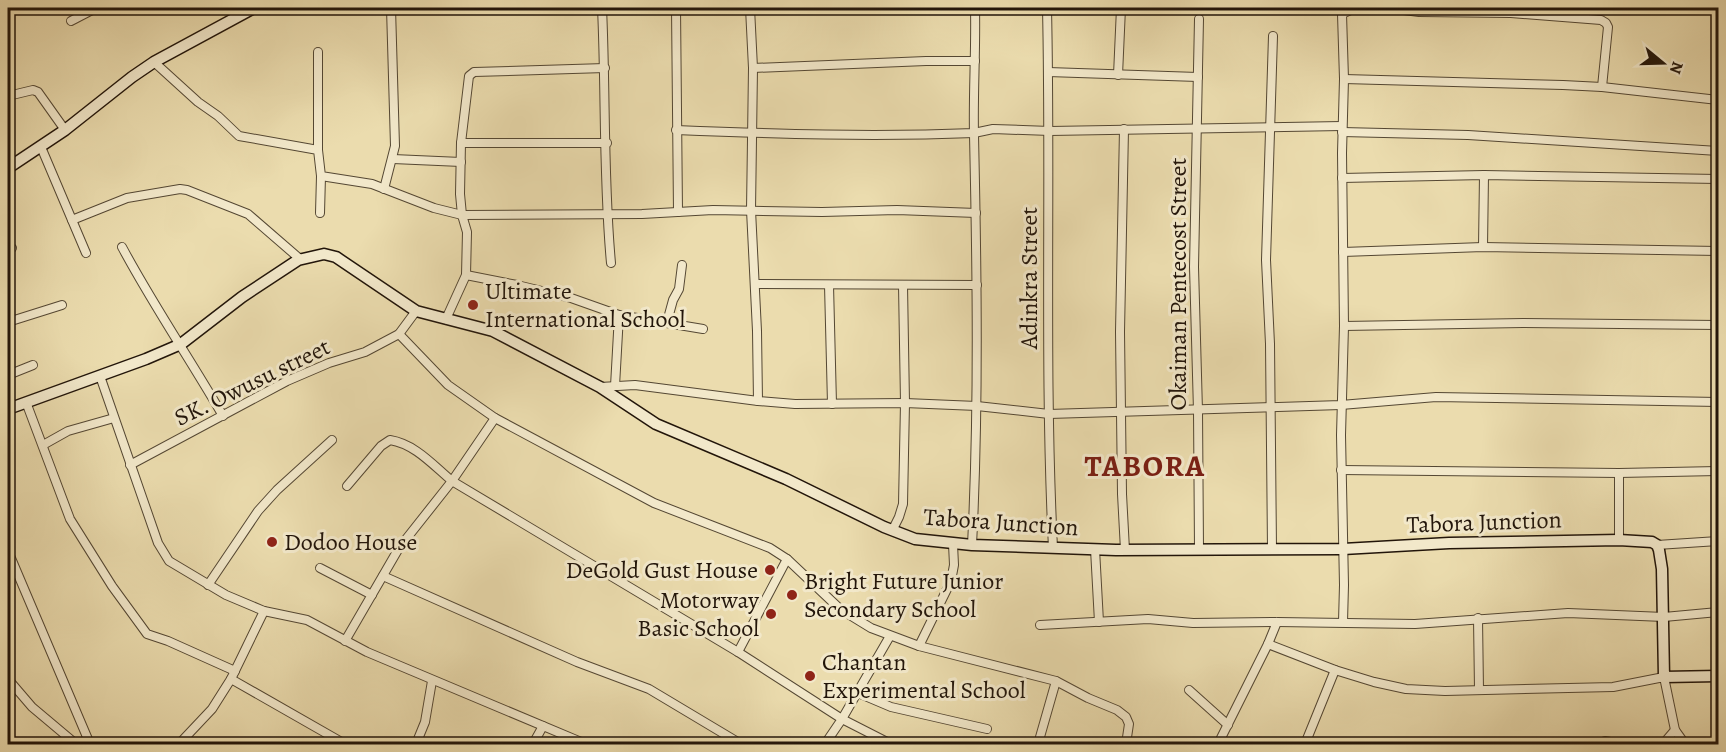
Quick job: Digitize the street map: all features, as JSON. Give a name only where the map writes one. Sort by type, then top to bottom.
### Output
[{"type":"street","points":[[71,21],[96,8]]},
{"type":"street","points":[[384,189],[393,159],[394,146],[391,8]]},
{"type":"street","points":[[602,8],[606,214],[611,263]]},
{"type":"street","points":[[676,8],[678,212]]},
{"type":"street","points":[[750,8],[753,68],[751,210],[756,284],[758,401]]},
{"type":"street","points":[[972,545],[977,406],[975,8]]},
{"type":"street","name":"Adinkra Street","points":[[1047,8],[1050,130],[1049,414],[1053,548]]},
{"type":"street","points":[[1118,75],[1121,8]]},
{"type":"street","points":[[1342,622],[1341,405],[1344,326],[1342,129],[1344,79],[1342,14],[1351,8],[1511,13],[1601,20],[1608,27],[1602,87]]},
{"type":"street","points":[[8,168],[65,130],[154,62],[247,9]]},
{"type":"street","name":"Okaiman Pentecost Street","points":[[1199,19],[1194,267],[1199,549]]},
{"type":"street","points":[[1272,36],[1266,260],[1270,344],[1272,549]]},
{"type":"street","points":[[318,52],[320,213]]},
{"type":"street","points":[[753,68],[975,61]]},
{"type":"street","points":[[154,62],[239,136],[318,150]]},
{"type":"street","points":[[446,319],[466,275],[467,232],[462,215],[461,143],[467,79],[471,73],[604,68]]},
{"type":"street","points":[[1048,72],[1198,77]]},
{"type":"street","points":[[1344,79],[1602,87],[1719,100]]},
{"type":"street","points":[[8,96],[33,90],[38,92],[65,130]]},
{"type":"street","points":[[676,130],[862,136],[974,133],[993,129],[1269,127],[1468,135],[1719,151]]},
{"type":"street","points":[[1124,129],[1120,321],[1125,550]]},
{"type":"street","points":[[461,143],[606,143]]},
{"type":"street","points":[[41,147],[86,253]]},
{"type":"street","points":[[393,159],[461,162]]},
{"type":"street","points":[[1342,178],[1484,175],[1719,179]]},
{"type":"street","points":[[1483,247],[1484,175]]},
{"type":"street","points":[[321,176],[372,184],[434,208],[462,215],[751,210],[822,212],[897,210],[976,213]]},
{"type":"street","points":[[8,409],[181,344],[242,297],[301,259],[248,214],[188,189],[127,198],[72,220]]},
{"type":"street","points":[[122,247],[223,416]]},
{"type":"street","points":[[1342,252],[1483,247],[1719,251]]},
{"type":"street","name":"Tabora Junction","points":[[301,259],[324,254],[336,257],[416,311],[493,331],[600,387],[656,424],[786,479],[892,531],[915,539],[972,545],[1125,550],[1343,549],[1444,543],[1619,540],[1652,542],[1657,545]]},
{"type":"street","points":[[667,322],[673,300],[680,289],[682,265]]},
{"type":"street","points":[[466,275],[571,298],[619,315],[704,329]]},
{"type":"street","points":[[756,284],[977,285]]},
{"type":"street","points":[[829,285],[832,404]]},
{"type":"street","points":[[892,531],[903,504],[905,403],[903,285]]},
{"type":"street","points":[[8,322],[62,305]]},
{"type":"street","name":"SK. Owusu street","points":[[130,465],[286,381],[329,363],[364,352],[399,334],[416,311]]},
{"type":"street","points":[[615,386],[619,315]]},
{"type":"street","points":[[1344,326],[1523,323],[1719,325]]},
{"type":"street","points":[[399,334],[448,385],[495,418],[654,503],[770,548],[787,559],[840,609],[890,636],[919,646],[1056,681],[1117,710],[1126,717],[1129,724],[1126,744]]},
{"type":"street","points":[[8,375],[33,365]]},
{"type":"street","points":[[100,376],[163,554],[169,561],[226,595],[264,611],[307,620],[345,641],[432,681],[586,744]]},
{"type":"street","points":[[600,387],[635,385],[758,401],[977,406],[1049,414],[1341,405],[1436,397],[1719,402]]},
{"type":"street","points":[[26,402],[70,519],[112,586],[147,634],[168,641],[233,675],[345,744]]},
{"type":"street","points":[[43,445],[68,431],[114,418]]},
{"type":"street","points":[[345,641],[410,533],[452,481],[495,418]]},
{"type":"street","points":[[208,585],[258,511],[277,490],[332,440]]},
{"type":"street","points":[[347,486],[381,446],[390,440],[411,447],[452,481],[738,652],[842,719],[891,744]]},
{"type":"street","points":[[1341,470],[1619,473],[1719,471]]},
{"type":"street","points":[[1619,473],[1619,540]]},
{"type":"street","points":[[1685,744],[1675,730],[1664,677],[1665,617],[1662,569],[1657,545],[1719,541]]},
{"type":"street","points":[[919,646],[951,581],[954,565],[953,544]]},
{"type":"street","points":[[1095,549],[1099,622]]},
{"type":"street","points":[[8,551],[90,744]]},
{"type":"street","points":[[738,652],[787,559]]},
{"type":"street","points":[[320,568],[372,595]]},
{"type":"street","points":[[383,576],[578,662],[649,689],[741,744]]},
{"type":"street","points":[[179,744],[212,709],[233,675],[264,611]]},
{"type":"street","points":[[1040,625],[1148,619],[1193,623],[1415,624],[1568,613],[1665,617],[1719,612]]},
{"type":"street","points":[[1478,618],[1479,690]]},
{"type":"street","points":[[1218,744],[1277,622]]},
{"type":"street","points":[[825,744],[858,693],[890,636]]},
{"type":"street","points":[[1268,644],[1335,670],[1406,689],[1445,691],[1613,687],[1664,677],[1719,676]]},
{"type":"street","points":[[1305,744],[1335,670]]},
{"type":"street","points":[[8,679],[32,707],[76,744]]},
{"type":"street","points":[[416,744],[425,722],[432,681]]},
{"type":"street","points":[[1038,744],[1056,681]]},
{"type":"street","points":[[1189,690],[1228,725]]},
{"type":"street","points":[[858,693],[891,707],[987,729]]},
{"type":"street","points":[[533,744],[543,726]]},
{"type":"street","points":[[1663,744],[1675,730]]},
{"type":"street","points":[[1605,741],[1621,744]]},
{"type":"place","name":"Ultimate International School","points":[[473,305]]},
{"type":"place","name":"Dodoo House","points":[[272,542]]},
{"type":"place","name":"DeGold Gust House","points":[[770,570]]},
{"type":"place","name":"Bright Future Junior Secondary School","points":[[792,595]]},
{"type":"place","name":"Motorway Basic School","points":[[771,614]]},
{"type":"place","name":"Chantan Experimental School","points":[[810,676]]},
{"type":"district","name":"TABORA","points":[[1145,466]]}]
